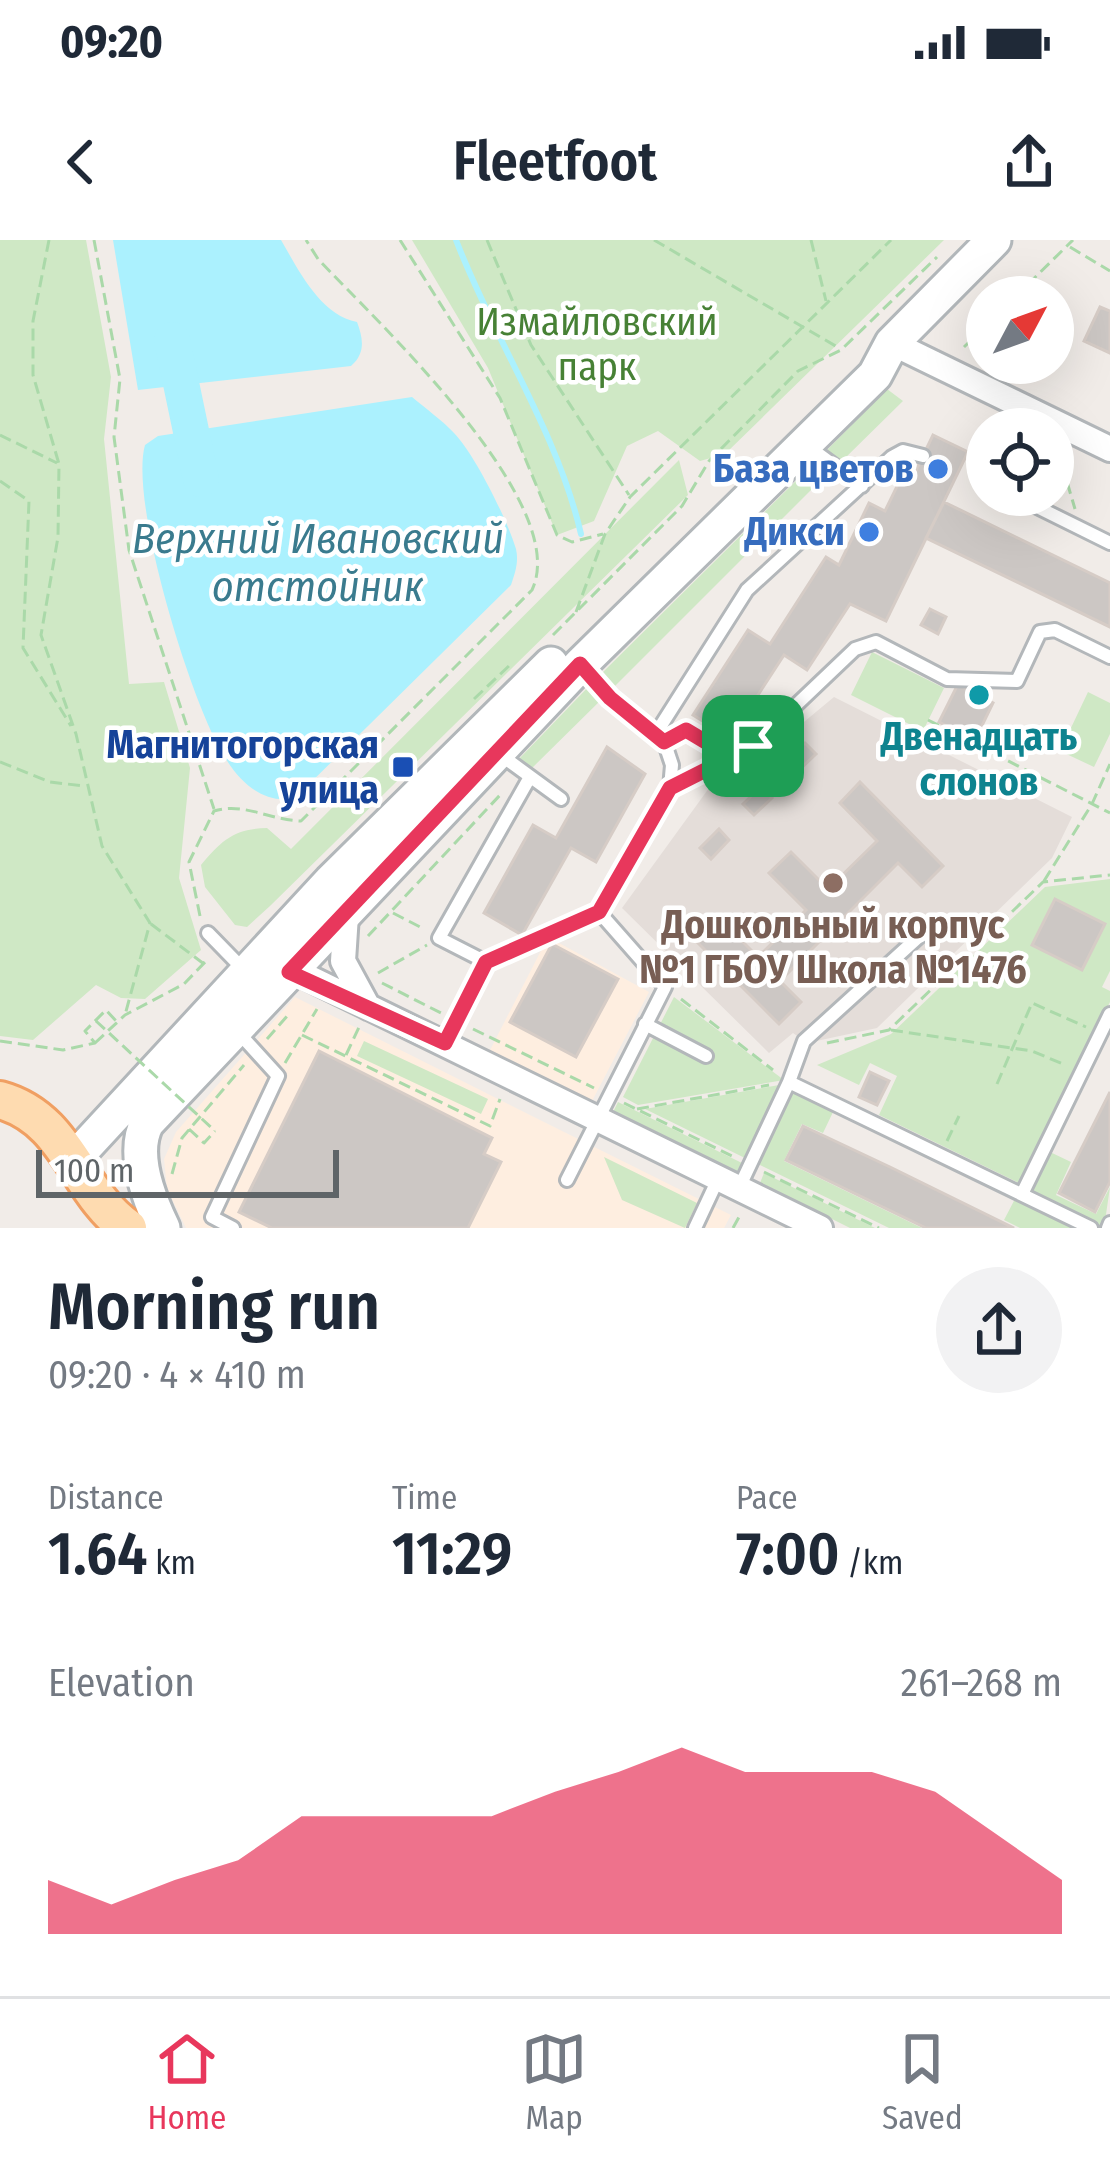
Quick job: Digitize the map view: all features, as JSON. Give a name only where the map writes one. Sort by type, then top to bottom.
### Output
[{"type":"main road","points":[[267,964],[355,927],[517,767],[580,664],[875,375],[892,343],[994,240]]},
{"type":"main road","points":[[74,1159],[856,362],[892,343]]},
{"type":"main road","points":[[163,1228],[145,1178],[139,1138],[245,1041],[267,964]]},
{"type":"main road","points":[[0,1100],[34,1116],[74,1159],[107,1214],[128,1228]]},
{"type":"street","points":[[892,343],[1110,449]]},
{"type":"street","points":[[355,927],[344,961],[366,1016]]},
{"type":"street","points":[[267,964],[366,1016],[450,1032],[604,1107],[820,1228]]},
{"type":"lane","points":[[804,444],[862,486]]},
{"type":"lane","points":[[660,738],[747,590],[902,451],[922,456]]},
{"type":"lane","points":[[1056,516],[1110,543]]},
{"type":"lane","points":[[660,738],[686,730],[716,748],[753,746],[855,649],[876,642],[947,679],[1017,681],[1040,632],[1055,629],[1110,657]]},
{"type":"lane","points":[[450,1032],[486,962],[599,912],[670,788],[672,765],[660,738],[610,698],[580,664]]},
{"type":"lane","points":[[486,962],[439,938],[517,767],[561,799]]},
{"type":"lane","points":[[567,1180],[664,987],[599,912]]},
{"type":"lane","points":[[695,1228],[737,1185],[802,1049],[925,932]]},
{"type":"lane","points":[[208,933],[267,964]]},
{"type":"lane","points":[[1022,1194],[1110,1014]]},
{"type":"lane","points":[[645,1024],[706,1056]]},
{"type":"lane","points":[[232,1228],[212,1217],[278,1076],[245,1041]]},
{"type":"lane","points":[[789,1082],[1091,1228]]},
{"type":"path","points":[[49,240],[33,321],[33,375],[58,464],[58,537],[41,635],[76,734],[103,847],[150,922],[204,964]]},
{"type":"path","points":[[94,240],[120,379],[114,437],[129,550],[214,811],[189,862],[196,910],[208,933]]},
{"type":"path","points":[[214,811],[233,805],[272,820],[301,820],[532,590],[540,573],[540,553],[476,426],[317,259],[306,240]]},
{"type":"path","points":[[400,240],[500,398],[557,535],[572,542],[605,534]]},
{"type":"path","points":[[487,240],[531,344],[630,497]]},
{"type":"path","points":[[654,240],[841,350],[938,256]]},
{"type":"path","points":[[811,240],[826,302]]},
{"type":"path","points":[[576,613],[605,534],[630,497],[891,240]]},
{"type":"path","points":[[1036,276],[1073,240]]},
{"type":"path","points":[[1067,246],[1110,271]]},
{"type":"path","points":[[0,435],[58,464]]},
{"type":"path","points":[[0,482],[29,501],[23,648],[76,734]]},
{"type":"path","points":[[1074,503],[1082,529]]},
{"type":"path","points":[[928,720],[1110,813]]},
{"type":"path","points":[[670,788],[753,746]]},
{"type":"path","points":[[0,762],[50,782],[85,786]]},
{"type":"path","points":[[889,1030],[1043,882],[1092,804],[1110,764]]},
{"type":"path","points":[[355,927],[391,911],[517,767]]},
{"type":"path","points":[[1043,882],[1110,875]]},
{"type":"path","points":[[391,911],[439,938]]},
{"type":"path","points":[[125,1015],[150,922]]},
{"type":"path","points":[[439,938],[371,977],[450,1032],[604,1107],[637,1109],[789,1082]]},
{"type":"path","points":[[664,987],[789,1082]]},
{"type":"path","points":[[278,1076],[321,1002]]},
{"type":"path","points":[[997,1084],[1032,1003],[1100,1034]]},
{"type":"path","points":[[0,1041],[63,1050],[94,1043],[118,1024],[106,1010],[85,1031],[94,1043]]},
{"type":"path","points":[[172,1169],[188,1128],[245,1041],[293,1010]]},
{"type":"path","points":[[345,1056],[366,1016]]},
{"type":"path","points":[[96,1021],[215,1131],[204,1143],[188,1128]]},
{"type":"path","points":[[802,1049],[889,1030],[1012,1048],[1082,1072]]},
{"type":"path","points":[[302,1035],[490,1126],[502,1091]]},
{"type":"path","points":[[637,1109],[737,1185],[879,1228]]},
{"type":"path","points":[[941,1155],[959,1116]]},
{"type":"path","points":[[733,1228],[737,1185]]},
{"type":"shaded area","name":"Дошкольный корпус №1 ГБОУ Школа №1476","points":[[834,697],[1072,817],[1052,858],[877,1028],[807,1043],[793,1033],[769,1053],[622,908],[725,766],[763,756]]},
{"type":"shaded area","points":[[548,937],[649,992],[591,1103],[488,1054]]},
{"type":"shaded area","points":[[295,997],[731,1215],[724,1228],[186,1228],[167,1189],[164,1159],[176,1132]]},
{"type":"green space","points":[[0,240],[86,240],[111,377],[104,439],[129,684],[164,682],[190,768],[179,878],[201,950],[145,999],[121,998],[96,985],[33,1040],[0,1036]]},
{"type":"green space","name":"Измайловский парк","points":[[412,240],[944,240],[725,454],[700,461],[658,431],[627,446],[594,521],[557,535],[488,368]]},
{"type":"green space","points":[[887,389],[903,401],[840,463],[826,451]]},
{"type":"green space","points":[[819,458],[832,469],[610,691],[600,675]]},
{"type":"green space","points":[[679,460],[688,495],[270,906],[247,927],[235,925],[205,887],[201,865],[216,849],[237,834],[267,828],[291,849]]},
{"type":"green space","points":[[872,652],[944,688],[923,731],[851,695]]},
{"type":"green space","points":[[593,682],[604,697],[530,770],[518,760]]},
{"type":"green space","points":[[1088,692],[1110,703],[1110,734],[1094,767],[1060,751]]},
{"type":"green space","points":[[1110,879],[1110,971],[1102,987],[1110,991],[1110,1002],[1021,1184],[879,1115],[897,1076],[870,1063],[859,1085],[817,1065],[891,1034],[1045,887]]},
{"type":"green space","points":[[674,997],[784,1080],[638,1105],[623,1097]]},
{"type":"green space","points":[[364,1041],[488,1099],[481,1114],[357,1056]]},
{"type":"green space","points":[[785,1084],[749,1160],[645,1109]]},
{"type":"green space","points":[[792,1091],[834,1110],[823,1133],[802,1124],[784,1161],[922,1228],[889,1228],[756,1163]]},
{"type":"green space","points":[[618,1102],[742,1163],[737,1172],[613,1112]]},
{"type":"green space","points":[[1050,1152],[1071,1162],[1056,1195],[1096,1214],[1110,1187],[1104,1228],[1029,1192]]},
{"type":"green space","points":[[604,1157],[697,1203],[685,1228],[622,1200]]},
{"type":"green space","points":[[764,1173],[875,1228],[850,1228],[760,1183]]},
{"type":"green space","points":[[1016,1197],[1078,1228],[1020,1228],[1004,1220]]},
{"type":"water","points":[[113,240],[281,240],[321,301],[357,322],[362,340],[359,356],[351,366],[138,390]]},
{"type":"water","name":"Верхний Ивановский отстойник","points":[[412,397],[454,433],[490,488],[516,549],[511,585],[295,798],[272,798],[236,773],[195,692],[154,554],[142,473],[145,445],[158,436]]},
{"type":"building","points":[[1100,307],[1110,311],[1110,353],[1084,341]]},
{"type":"building","points":[[933,435],[966,451],[886,621],[850,604],[807,670],[784,655],[730,738],[693,715],[748,630],[770,644],[826,557],[839,565],[869,503],[885,511],[902,476],[911,481]]},
{"type":"building","points":[[944,502],[1110,583],[1110,627],[926,538]]},
{"type":"building","points":[[930,609],[946,617],[938,634],[921,625]]},
{"type":"building","points":[[958,684],[993,703],[975,740],[939,722]]},
{"type":"building","points":[[805,743],[816,754],[797,772],[786,761]]},
{"type":"building","points":[[607,747],[645,774],[596,862],[571,848],[522,935],[484,913],[533,825],[556,838]]},
{"type":"building","points":[[860,782],[943,866],[922,887],[898,863],[780,981],[801,1002],[779,1024],[698,943],[721,920],[758,957],[806,910],[769,873],[791,852],[828,889],[877,841],[840,803]]},
{"type":"building","points":[[761,787],[772,798],[754,815],[743,804]]},
{"type":"building","points":[[719,829],[729,840],[711,859],[700,848]]},
{"type":"building","points":[[1055,899],[1105,924],[1082,970],[1032,945]]},
{"type":"building","points":[[552,944],[618,979],[576,1057],[510,1022]]},
{"type":"building","points":[[319,1051],[492,1138],[484,1154],[501,1162],[468,1228],[272,1228],[239,1212]]},
{"type":"building","points":[[870,1072],[889,1081],[877,1105],[859,1097]]},
{"type":"building","points":[[1110,1092],[1110,1182],[1095,1212],[1059,1193]]},
{"type":"building","points":[[803,1126],[1014,1228],[926,1228],[786,1160]]},
{"type":"waterway","points":[[456,240],[557,459],[581,534]]},
{"type":"waterway","points":[[172,340],[201,479]]},
{"type":"place","name":"База цветов","points":[[938,469]]},
{"type":"place","name":"Дикси","points":[[869,532]]},
{"type":"place","name":"Двенадцать слонов","points":[[979,695]]},
{"type":"place","name":"Магнитогорская улица","points":[[403,767]]},
{"type":"place","name":"Дошкольный корпус №1 ГБОУ Школа №1476","points":[[833,883]]},
{"type":"route","points":[[580,664],[610,698],[664,742],[686,730],[716,748],[753,746],[670,788],[599,912],[486,962],[445,1043],[289,972],[580,664]]}]
